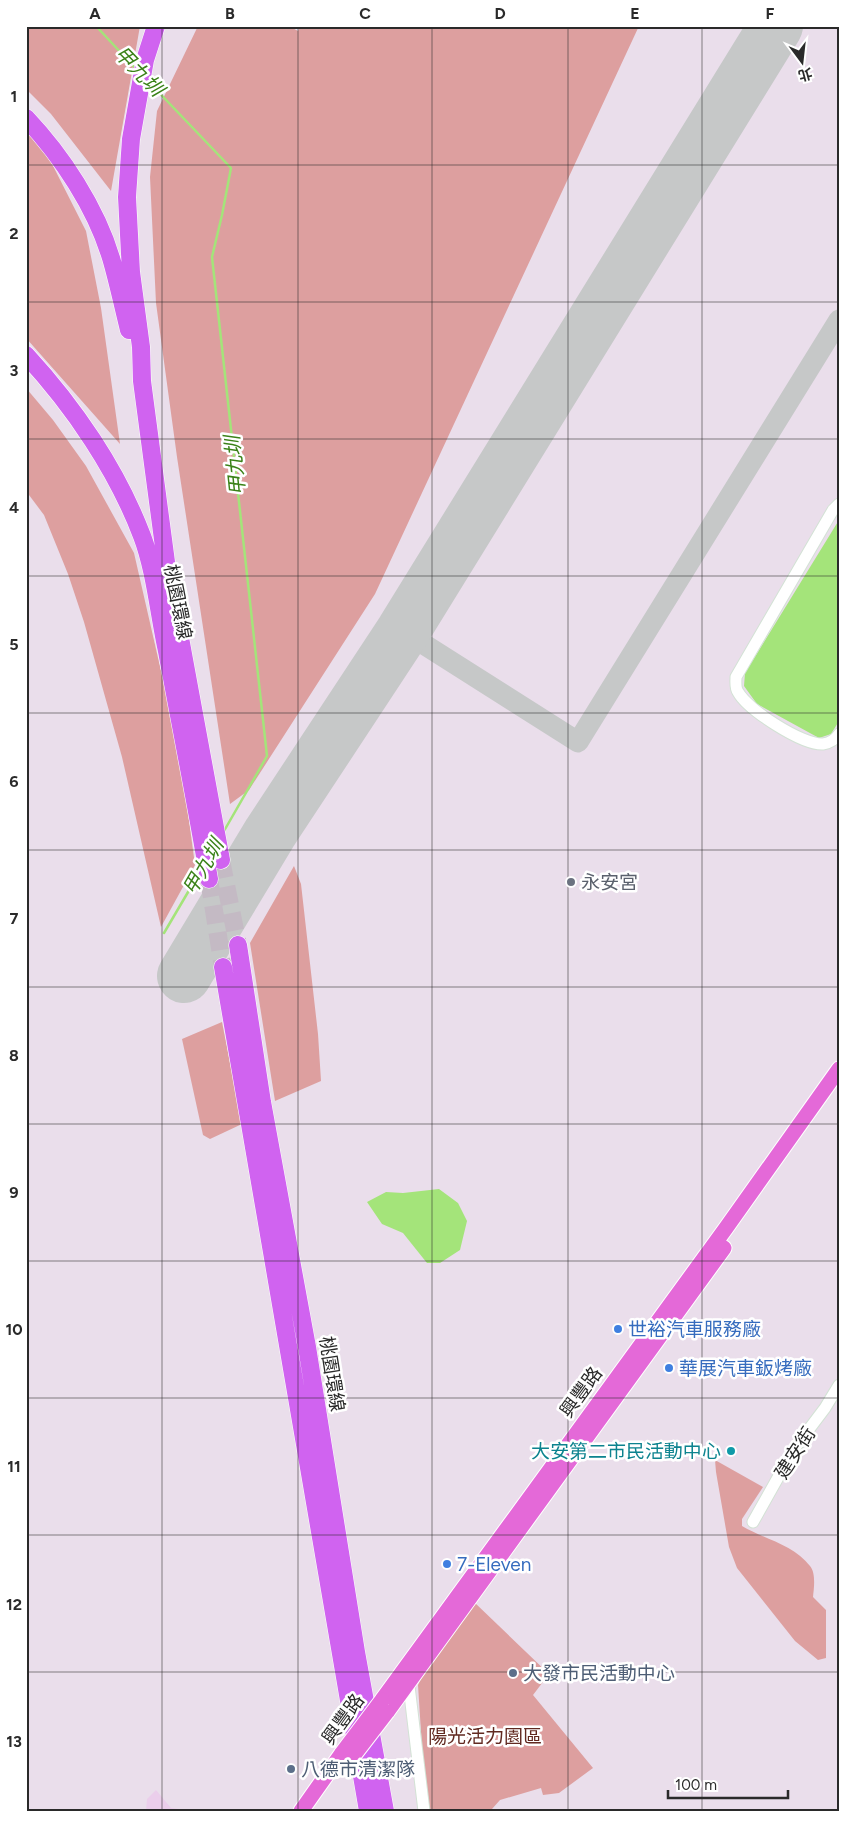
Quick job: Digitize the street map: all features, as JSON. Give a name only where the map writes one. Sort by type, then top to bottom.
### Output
[{"type":"highway","points":[[142,381],[141,347],[131,272],[127,197],[131,139],[145,60],[156,26]]},
{"type":"highway","points":[[26,118],[46,138],[72,176],[94,215],[111,257],[142,381]]},
{"type":"highway","name":"桃園環線","points":[[29,358],[85,428],[114,473],[142,537],[152,574],[212,858],[166,562],[142,381]]},
{"type":"highway","name":"桃園環線","points":[[238,945],[262,1102],[307,1347],[356,1652],[385,1811]]},
{"type":"highway","name":"桃園環線","points":[[223,967],[368,1811]]},
{"type":"main road","name":"興豐路","points":[[301,1811],[345,1759],[384,1706],[406,1667],[726,1228],[839,1069]]},
{"type":"main road","name":"興豐路","points":[[384,1706],[408,1682],[662,1335],[839,1085]]},
{"type":"main road","name":"興豐路","points":[[313,1811],[345,1759]]},
{"type":"street","points":[[839,504],[833,510],[736,677],[736,690],[749,706],[763,717],[816,743],[824,744],[835,740],[839,734]]},
{"type":"street","name":"建安街","points":[[753,1522],[794,1449],[825,1408],[839,1385]]},
{"type":"street","points":[[406,1667],[424,1811]]},
{"type":"shaded area","points":[[839,520],[839,721],[831,734],[819,738],[757,704],[744,686],[745,673]]},
{"type":"shaded area","points":[[439,1189],[458,1203],[467,1221],[460,1250],[440,1263],[427,1263],[403,1233],[382,1224],[367,1202],[386,1192],[403,1193]]},
{"type":"shaded area","points":[[156,1790],[171,1808],[194,1811],[146,1811],[147,1799]]},
{"type":"green space","points":[[26,26],[140,26],[111,191],[51,114],[26,89]]},
{"type":"green space","points":[[198,26],[289,26],[298,31],[300,26],[639,26],[375,594],[249,790],[230,804],[177,457],[156,303],[150,177],[157,111]]},
{"type":"green space","points":[[26,130],[46,152],[86,231],[101,308],[120,444],[26,338]]},
{"type":"green space","points":[[26,388],[53,420],[86,466],[134,553],[180,754],[195,865],[161,927],[122,757],[84,622],[68,574],[44,515],[26,491]]},
{"type":"green space","points":[[294,866],[301,884],[318,1034],[321,1081],[275,1101],[250,943]]},
{"type":"green space","points":[[222,1022],[242,1124],[210,1139],[203,1135],[182,1039]]},
{"type":"green space","points":[[715,1460],[763,1487],[742,1519],[742,1526],[796,1553],[812,1569],[814,1581],[813,1597],[826,1610],[826,1658],[818,1660],[795,1641],[737,1568],[729,1547]]},
{"type":"green space","name":"陽光活力園區","points":[[474,1602],[549,1674],[533,1695],[593,1768],[559,1793],[543,1795],[541,1788],[500,1800],[492,1809],[483,1811],[430,1811],[422,1748],[418,1685],[429,1663]]},
{"type":"waterway","name":"甲九圳","points":[[96,26],[137,70]]},
{"type":"waterway","name":"甲九圳","points":[[148,81],[231,168],[212,257],[267,756],[224,831]]},
{"type":"waterway","name":"甲九圳","points":[[164,933],[201,870]]},
{"type":"taxiway","points":[[403,631],[578,742],[839,320]]},
{"type":"runway","points":[[184,976],[270,833],[403,631],[776,26]]},
{"type":"tunnel","points":[[221,860],[238,945]]},
{"type":"tunnel","points":[[209,879],[223,967]]},
{"type":"place","name":"永安宮","points":[[571,882]]},
{"type":"place","name":"世裕汽車服務廠","points":[[618,1329]]},
{"type":"place","name":"華展汽車鈑烤廠","points":[[669,1368]]},
{"type":"place","name":"大安第二市民活動中心","points":[[731,1451]]},
{"type":"place","name":"7-Eleven","points":[[447,1564]]},
{"type":"place","name":"大發市民活動中心","points":[[513,1673]]},
{"type":"place","name":"八德市清潔隊","points":[[291,1769]]}]
